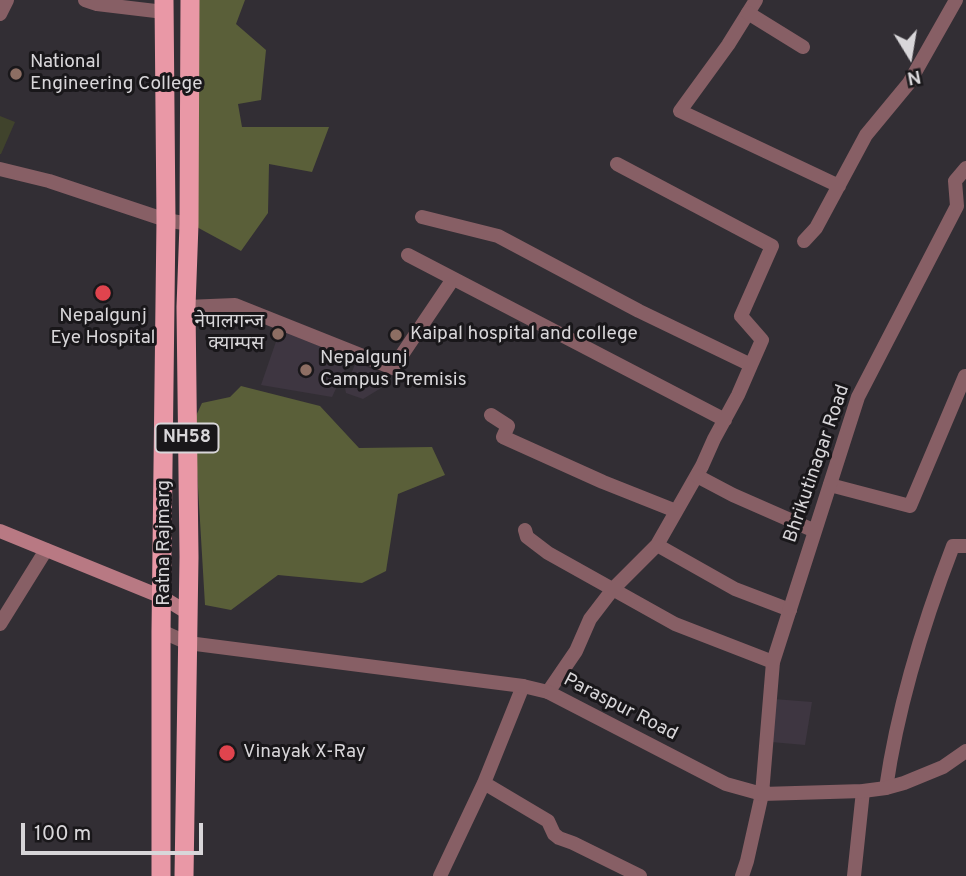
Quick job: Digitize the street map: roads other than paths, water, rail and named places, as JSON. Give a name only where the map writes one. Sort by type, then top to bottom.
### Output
[{"type":"highway","name":"Ratna Rajmarg","points":[[184,876],[188,643],[186,307],[190,0]]},
{"type":"highway","name":"Ratna Rajmarg","points":[[160,876],[166,220],[164,6]]},
{"type":"main road","points":[[0,531],[162,597],[188,613]]},
{"type":"street","points":[[0,14],[7,0]]},
{"type":"street","points":[[85,0],[97,4],[164,6]]},
{"type":"street","points":[[804,241],[817,228],[866,135],[909,83],[956,0]]},
{"type":"street","points":[[803,47],[752,6],[728,46],[680,111],[839,186]]},
{"type":"street","points":[[548,692],[576,651],[590,619],[613,589],[657,545],[697,476],[738,396],[762,340],[741,316],[772,246],[617,164]]},
{"type":"street","name":"Bhrikutinagar Road","points":[[742,876],[762,794],[773,662],[858,397],[957,206],[955,181],[966,167]]},
{"type":"street","points":[[0,169],[49,181],[166,220],[189,224]]},
{"type":"street","points":[[422,217],[498,236],[639,311],[751,365]]},
{"type":"street","points":[[408,255],[725,420]]},
{"type":"street","points":[[186,307],[234,305],[393,368],[453,279]]},
{"type":"street","points":[[830,485],[910,506],[966,377]]},
{"type":"street","points":[[491,415],[509,426],[503,437],[603,482],[676,510]]},
{"type":"street","points":[[697,476],[815,531]]},
{"type":"street","points":[[525,530],[527,537],[548,552],[675,624],[773,662]]},
{"type":"street","points":[[657,545],[735,589],[790,610]]},
{"type":"street","points":[[886,788],[898,718],[933,599],[953,546],[966,546]]},
{"type":"street","points":[[0,624],[46,550]]},
{"type":"street","name":"Paraspur Road","points":[[161,631],[188,643],[523,686],[548,692],[726,785],[762,794],[886,788],[943,767],[966,751]]},
{"type":"street","points":[[440,876],[484,783],[523,686]]},
{"type":"street","points":[[484,783],[548,821],[559,838],[640,876]]},
{"type":"street","points":[[854,876],[863,791]]},
{"type":"place","name":"National Engineering College","points":[[16,74]]},
{"type":"place","name":"Nepalgunj Eye Hospital","points":[[103,293]]},
{"type":"place","name":"नेपालगन्ज क्याम्पस","points":[[278,334]]},
{"type":"place","name":"Kaipal hospital and college","points":[[396,335]]},
{"type":"place","name":"Nepalgunj Campus Premisis","points":[[306,370]]},
{"type":"place","name":"Vinayak X-Ray","points":[[227,753]]}]
